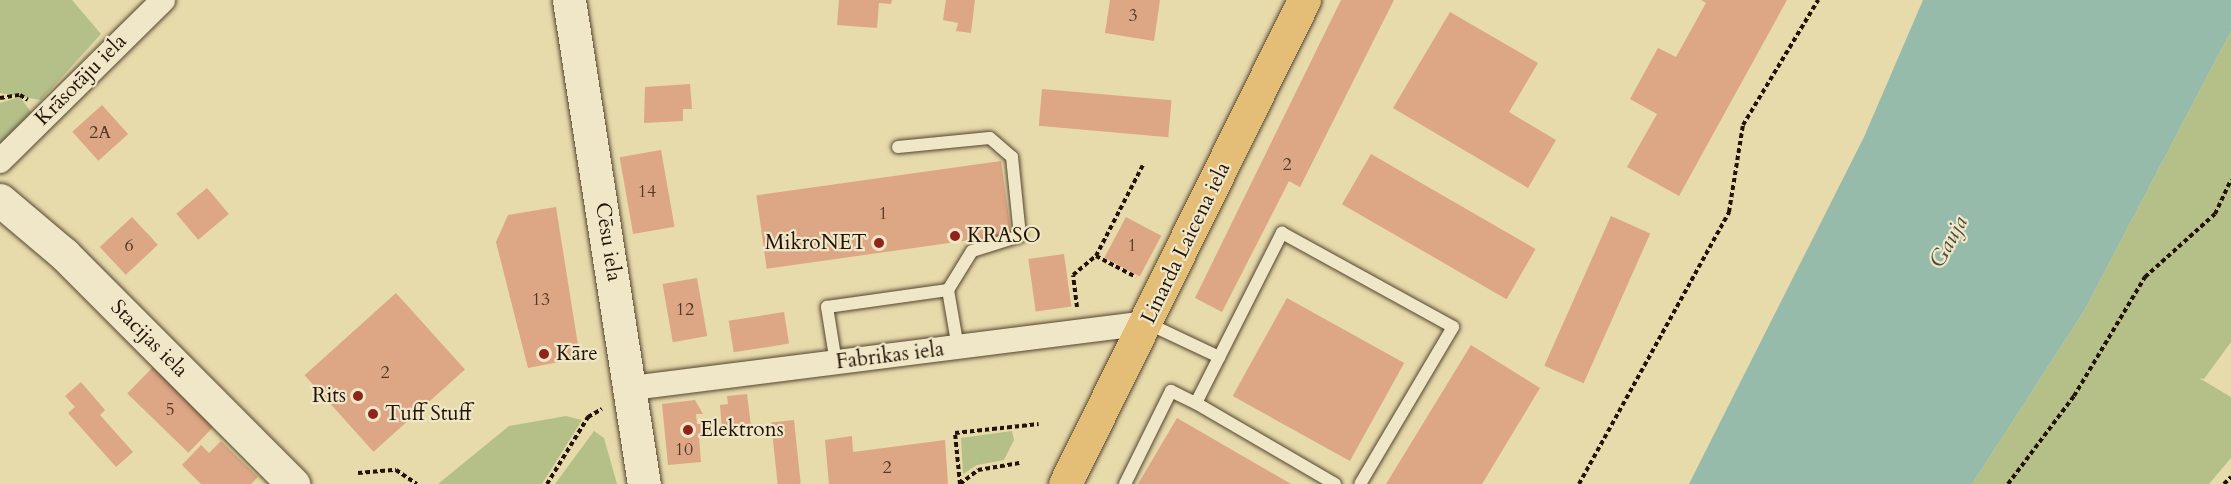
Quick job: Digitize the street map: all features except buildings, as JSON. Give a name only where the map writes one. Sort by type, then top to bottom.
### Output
[{"type":"main road","name":"Linarda Laicena iela","points":[[1065,484],[1147,323],[1304,0]]},
{"type":"street","name":"Krāsotāju iela","points":[[0,161],[163,0]]},
{"type":"street","name":"Cēsu iela","points":[[569,0],[632,388],[645,484]]},
{"type":"street","name":"Stacijas iela","points":[[1,203],[64,254],[293,484]]},
{"type":"street","name":"Fabrikas iela","points":[[632,388],[1147,323]]},
{"type":"lane","points":[[898,147],[990,138],[1012,157],[1020,236],[972,251],[948,290],[958,348]]},
{"type":"lane","points":[[1196,403],[1282,233],[1454,327],[1360,484]]},
{"type":"lane","points":[[836,363],[827,307],[948,290]]},
{"type":"lane","points":[[1147,323],[1219,357]]},
{"type":"lane","points":[[1125,484],[1170,391],[1196,403],[1335,484]]},
{"type":"path","points":[[1580,484],[1729,212],[1743,125],[1818,0]]},
{"type":"path","points":[[1078,309],[1073,275],[1096,256],[1143,165]]},
{"type":"path","points":[[2008,484],[2074,396],[2145,277],[2215,214],[2231,180]]},
{"type":"path","points":[[1096,256],[1142,280]]},
{"type":"path","points":[[547,484],[588,417],[604,408]]},
{"type":"path","points":[[960,484],[955,433],[1039,424]]},
{"type":"path","points":[[960,484],[978,470],[1019,464]]},
{"type":"path","points":[[358,473],[396,470],[417,484]]},
{"type":"path","points":[[2224,484],[2231,477]]},
{"type":"green space","points":[[0,0],[72,0],[101,34],[41,100],[0,93]]},
{"type":"green space","points":[[2231,31],[2231,342],[2204,379],[2199,378],[2231,397],[2231,458],[2209,484],[1972,484],[2084,311]]},
{"type":"green space","points":[[20,97],[31,112],[25,123],[0,145],[0,103]]},
{"type":"green space","points":[[566,416],[582,420],[542,484],[438,484],[509,426]]},
{"type":"green space","points":[[594,431],[604,438],[617,484],[555,484]]},
{"type":"green space","points":[[1012,431],[1014,440],[1004,460],[977,465],[963,474],[961,438]]},
{"type":"water","name":"Gauja","points":[[1923,0],[2231,0],[2231,31],[2084,311],[1972,484],[1689,484],[1864,137]]},
{"type":"place","name":"KRASO","points":[[955,236]]},
{"type":"place","name":"MikroNET","points":[[879,243]]},
{"type":"place","name":"Kāre","points":[[544,354]]},
{"type":"place","name":"Rits","points":[[358,396]]},
{"type":"place","name":"Tuff Stuff","points":[[373,414]]},
{"type":"place","name":"Elektrons","points":[[688,430]]}]
